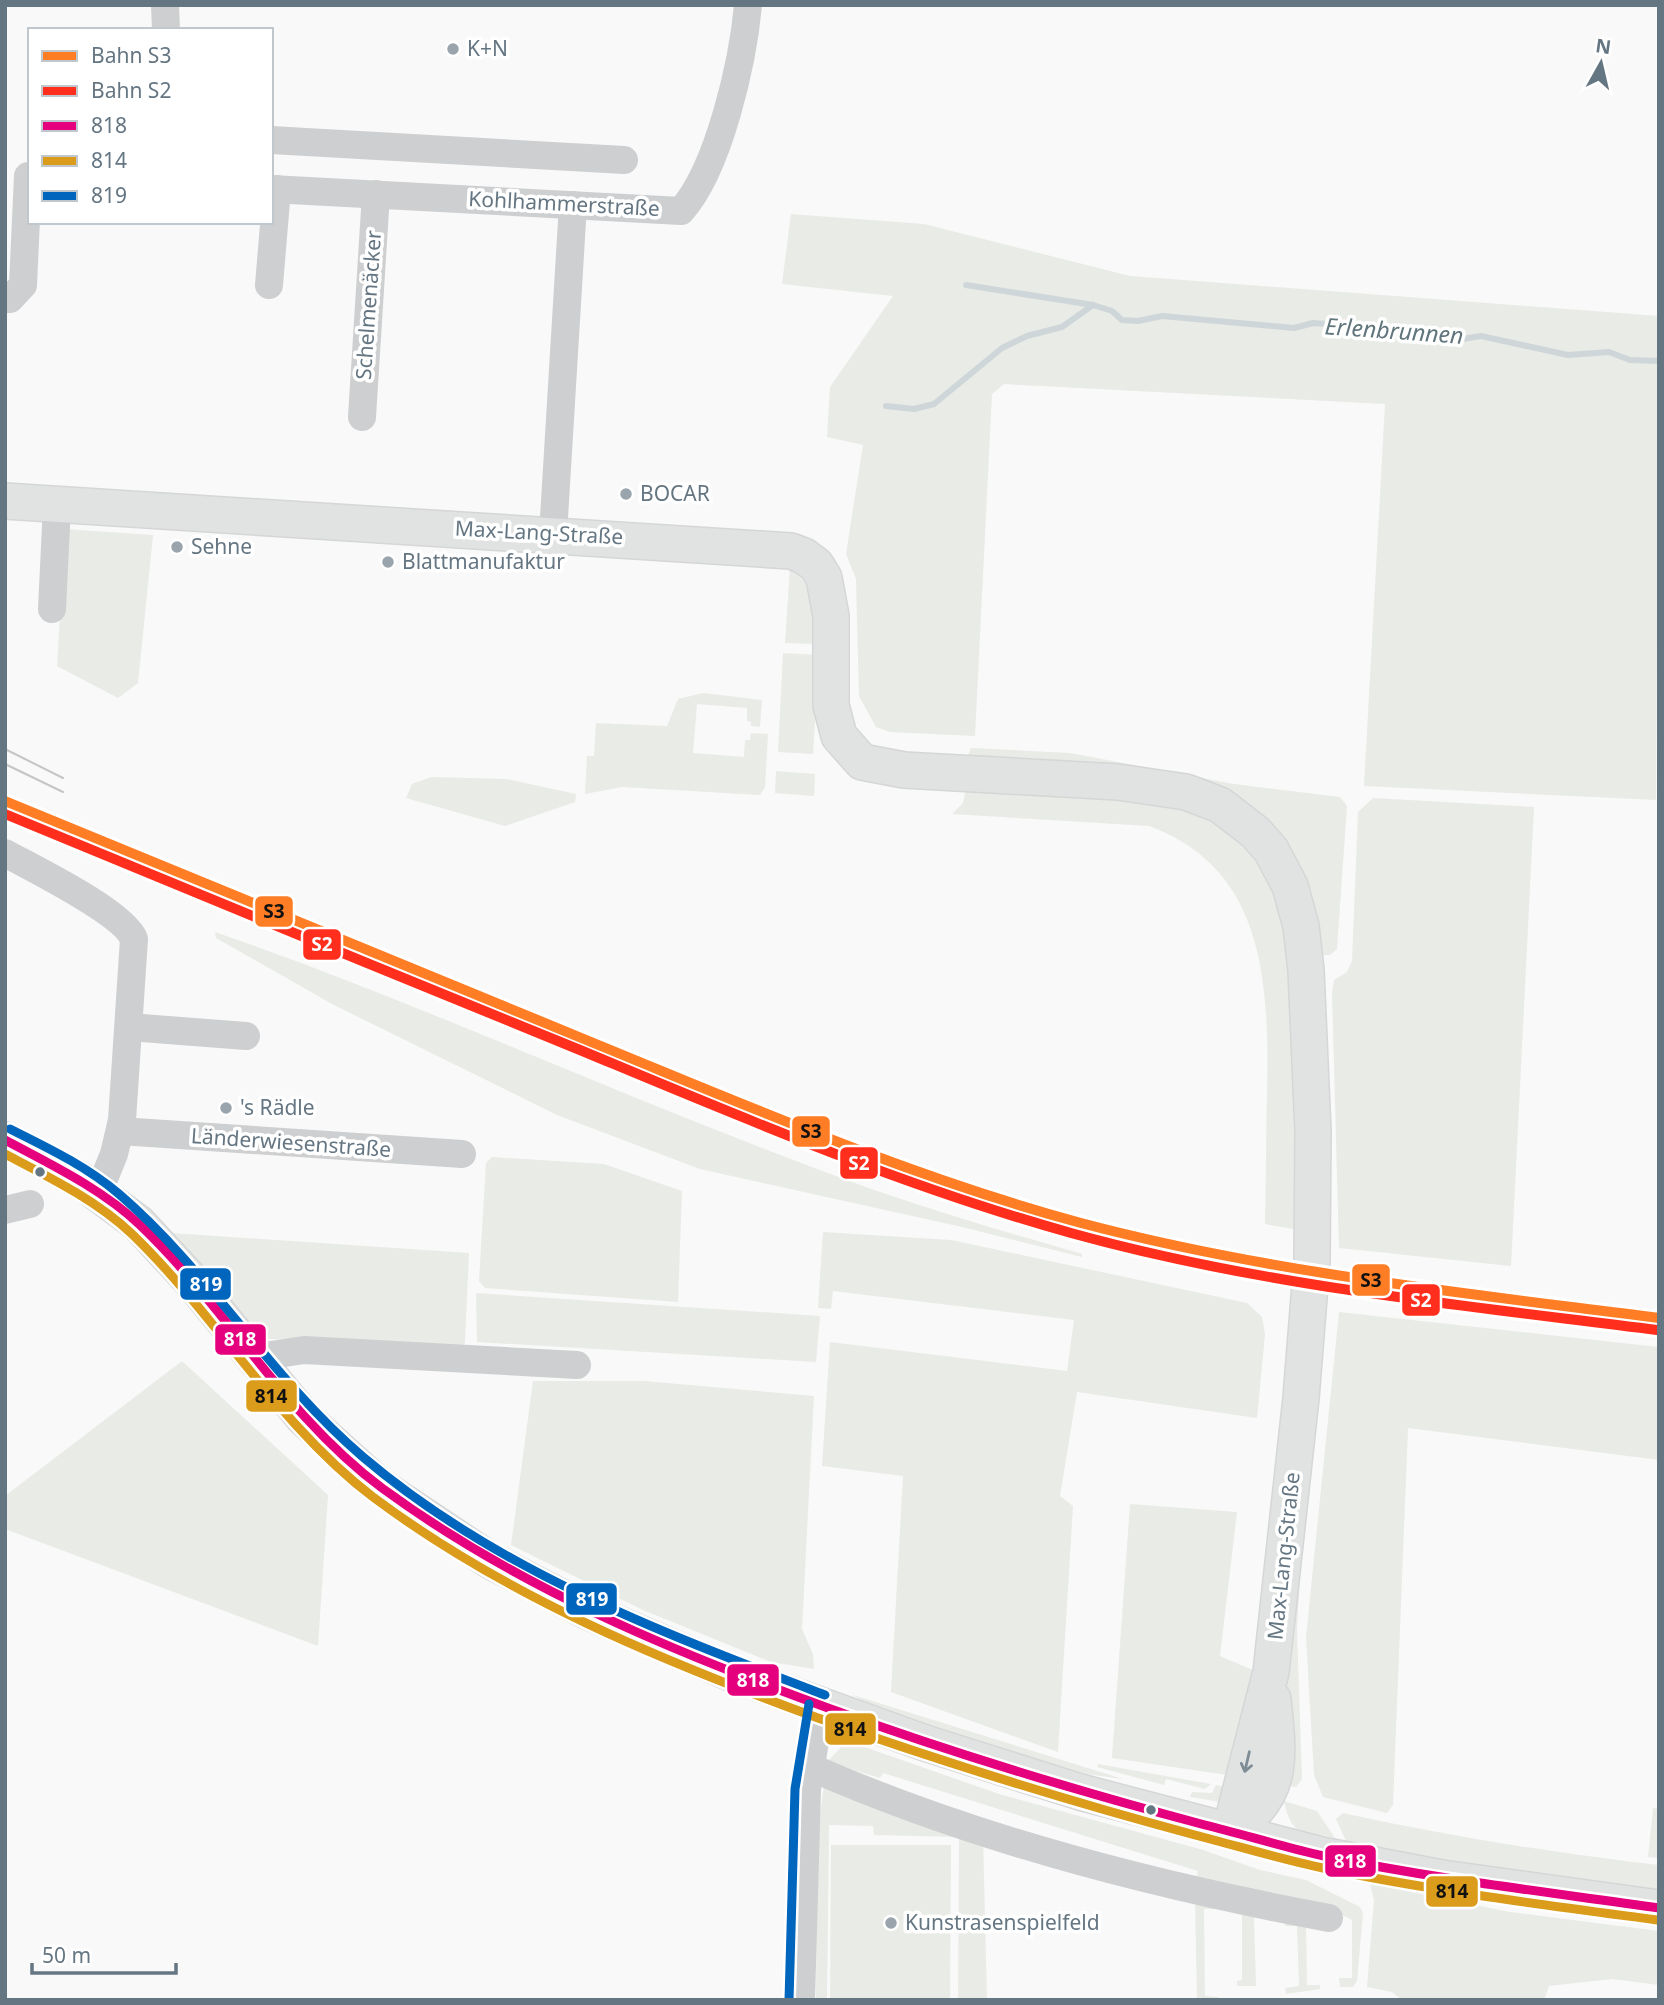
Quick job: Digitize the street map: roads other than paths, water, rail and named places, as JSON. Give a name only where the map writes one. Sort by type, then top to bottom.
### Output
[{"type":"main road","name":"Max-Lang-Straße","points":[[5,501],[783,550],[804,556],[816,565],[830,595],[831,705],[839,736],[862,762],[904,770],[1118,782],[1178,791],[1220,805],[1255,832],[1271,850],[1290,886],[1301,926],[1310,1046],[1312,1260],[1297,1440],[1271,1672],[1230,1831]]},
{"type":"main road","points":[[5,1140],[99,1191],[121,1208],[163,1249],[304,1418],[355,1466],[421,1517],[541,1589],[674,1651],[821,1706],[1033,1778],[1320,1855],[1442,1878],[1659,1908]]},
{"type":"main road","name":"Max-Lang-Straße","points":[[1271,1672],[1276,1728],[1272,1788]]},
{"type":"main road","points":[[1230,1831],[1260,1809],[1272,1788]]},
{"type":"main road","points":[[1272,1788],[1291,1833],[1320,1855]]},
{"type":"street","points":[[165,5],[166,28]]},
{"type":"street","name":"Kohlhammerstraße","points":[[274,189],[681,211],[690,201],[729,105],[739,64],[748,5]]},
{"type":"street","points":[[273,140],[624,160]]},
{"type":"street","points":[[5,299],[10,299],[23,285],[21,175]]},
{"type":"street","points":[[273,208],[274,189]]},
{"type":"street","name":"Schelmenäcker","points":[[362,416],[376,194]]},
{"type":"street","points":[[553,534],[573,205]]},
{"type":"street","points":[[269,285],[272,224]]},
{"type":"street","points":[[52,609],[57,505]]},
{"type":"street","points":[[5,853],[111,914],[131,931],[135,947],[120,1131],[99,1191]]},
{"type":"street","points":[[129,1027],[246,1036]]},
{"type":"street","name":"Länderwiesenstraße","points":[[120,1131],[462,1154]]},
{"type":"street","points":[[252,1358],[304,1350],[577,1365]]},
{"type":"street","points":[[801,2000],[803,1844],[810,1767],[821,1706]]},
{"type":"street","points":[[810,1767],[864,1791],[1098,1865],[1183,1889],[1329,1918]]},
{"type":"waterway","name":"Erlenbrunnen","points":[[966,285],[1093,305],[1112,311],[1122,320],[1138,321],[1162,316],[1294,328],[1313,323],[1327,324],[1344,331],[1384,331],[1413,337],[1436,335],[1462,339],[1481,336],[1568,355],[1609,352],[1630,360],[1659,361]]},
{"type":"waterway","points":[[886,406],[914,409],[934,404],[1002,348],[1027,336],[1062,327],[1093,305]]},
{"type":"tram line","points":[[5,749],[63,778]]},
{"type":"tram line","points":[[5,764],[63,792]]},
{"type":"rail line","name":"S3","points":[[5,801],[775,1117],[896,1164],[1019,1205],[1152,1240],[1296,1268],[1659,1318]]},
{"type":"rail line","name":"S2","points":[[5,814],[762,1125],[884,1172],[1008,1214],[1071,1233],[1216,1267],[1362,1292],[1657,1330]]},
{"type":"place","name":"K+N","points":[[453,49]]},
{"type":"place","name":"BOCAR","points":[[626,494]]},
{"type":"place","name":"Sehne","points":[[177,547]]},
{"type":"place","name":"Blattmanufaktur","points":[[388,562]]},
{"type":"place","name":"'s Rädle","points":[[226,1108]]},
{"type":"place","name":"Kunstrasenspielfeld","points":[[891,1923]]}]
